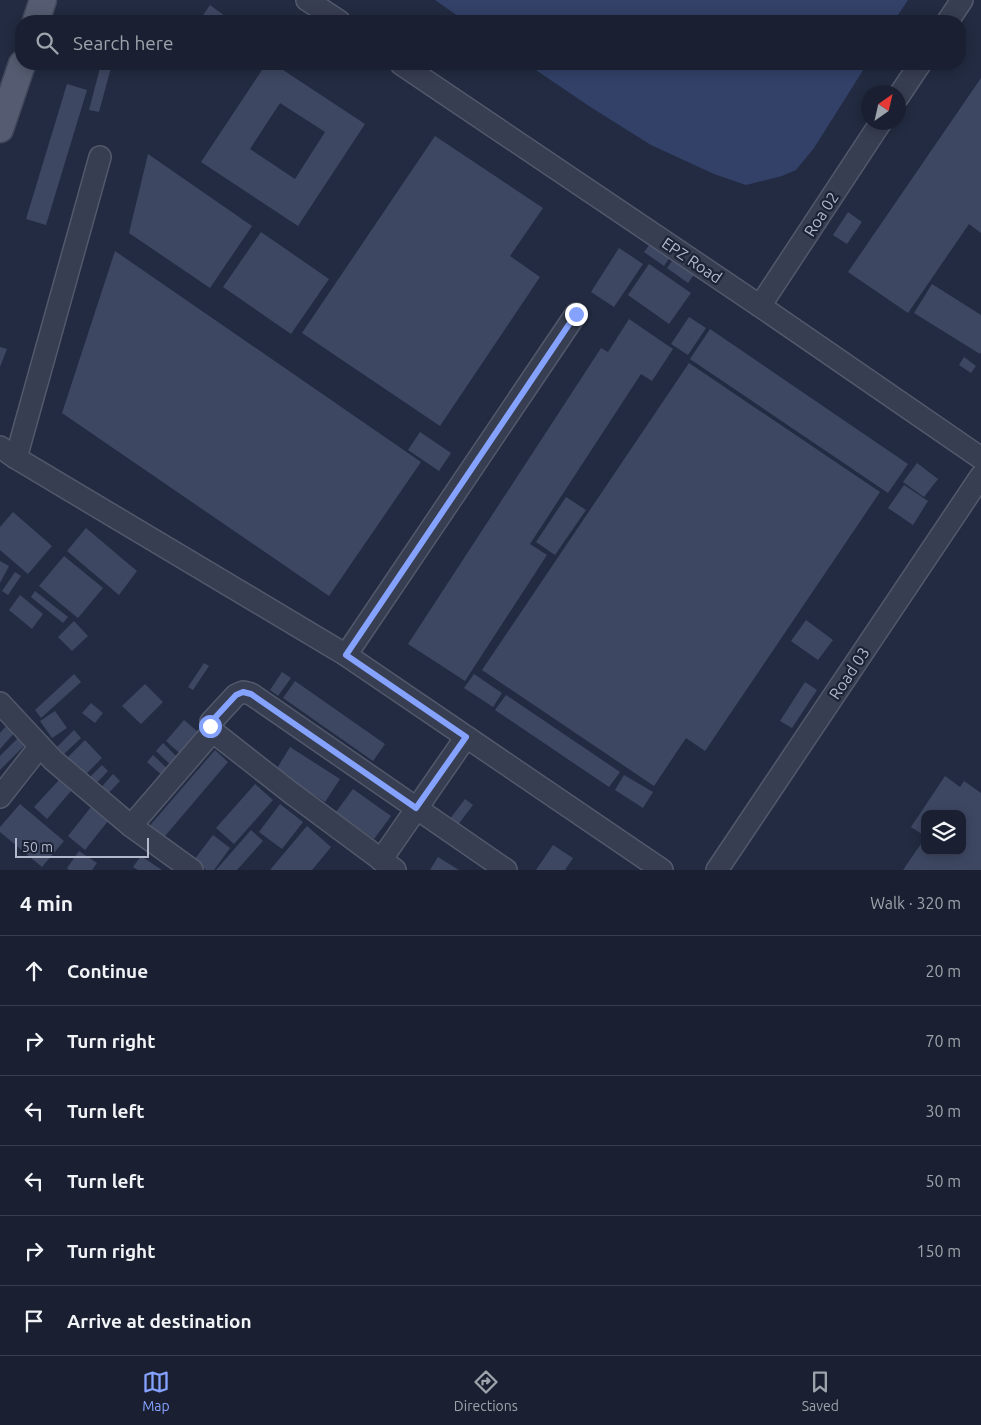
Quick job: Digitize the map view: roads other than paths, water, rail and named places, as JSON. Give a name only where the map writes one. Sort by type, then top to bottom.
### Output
[{"type":"main road","points":[[38,15],[44,0]]},
{"type":"main road","points":[[0,129],[20,70]]},
{"type":"street","points":[[307,0],[330,15]]},
{"type":"street","points":[[952,15],[962,0]]},
{"type":"street","name":"EPZ Road","points":[[411,70],[981,458]]},
{"type":"street","points":[[906,85],[916,70]]},
{"type":"street","name":"Roa 02","points":[[760,306],[877,130]]},
{"type":"street","points":[[100,157],[8,452],[346,655],[662,870]]},
{"type":"street","points":[[346,655],[576,314]]},
{"type":"street","name":"Road 03","points":[[717,870],[981,476]]},
{"type":"street","points":[[466,737],[416,808],[388,865],[211,730],[211,722],[236,695],[243,692],[251,694],[416,808],[506,870]]},
{"type":"street","points":[[0,703],[53,760],[131,826],[192,870]]},
{"type":"street","points":[[131,826],[206,739]]},
{"type":"street","points":[[0,797],[40,746]]},
{"type":"water","points":[[435,0],[908,0],[898,15],[456,15]]},
{"type":"water","points":[[536,70],[863,70],[814,148],[796,170],[782,176],[746,185],[714,174],[651,145]]}]
